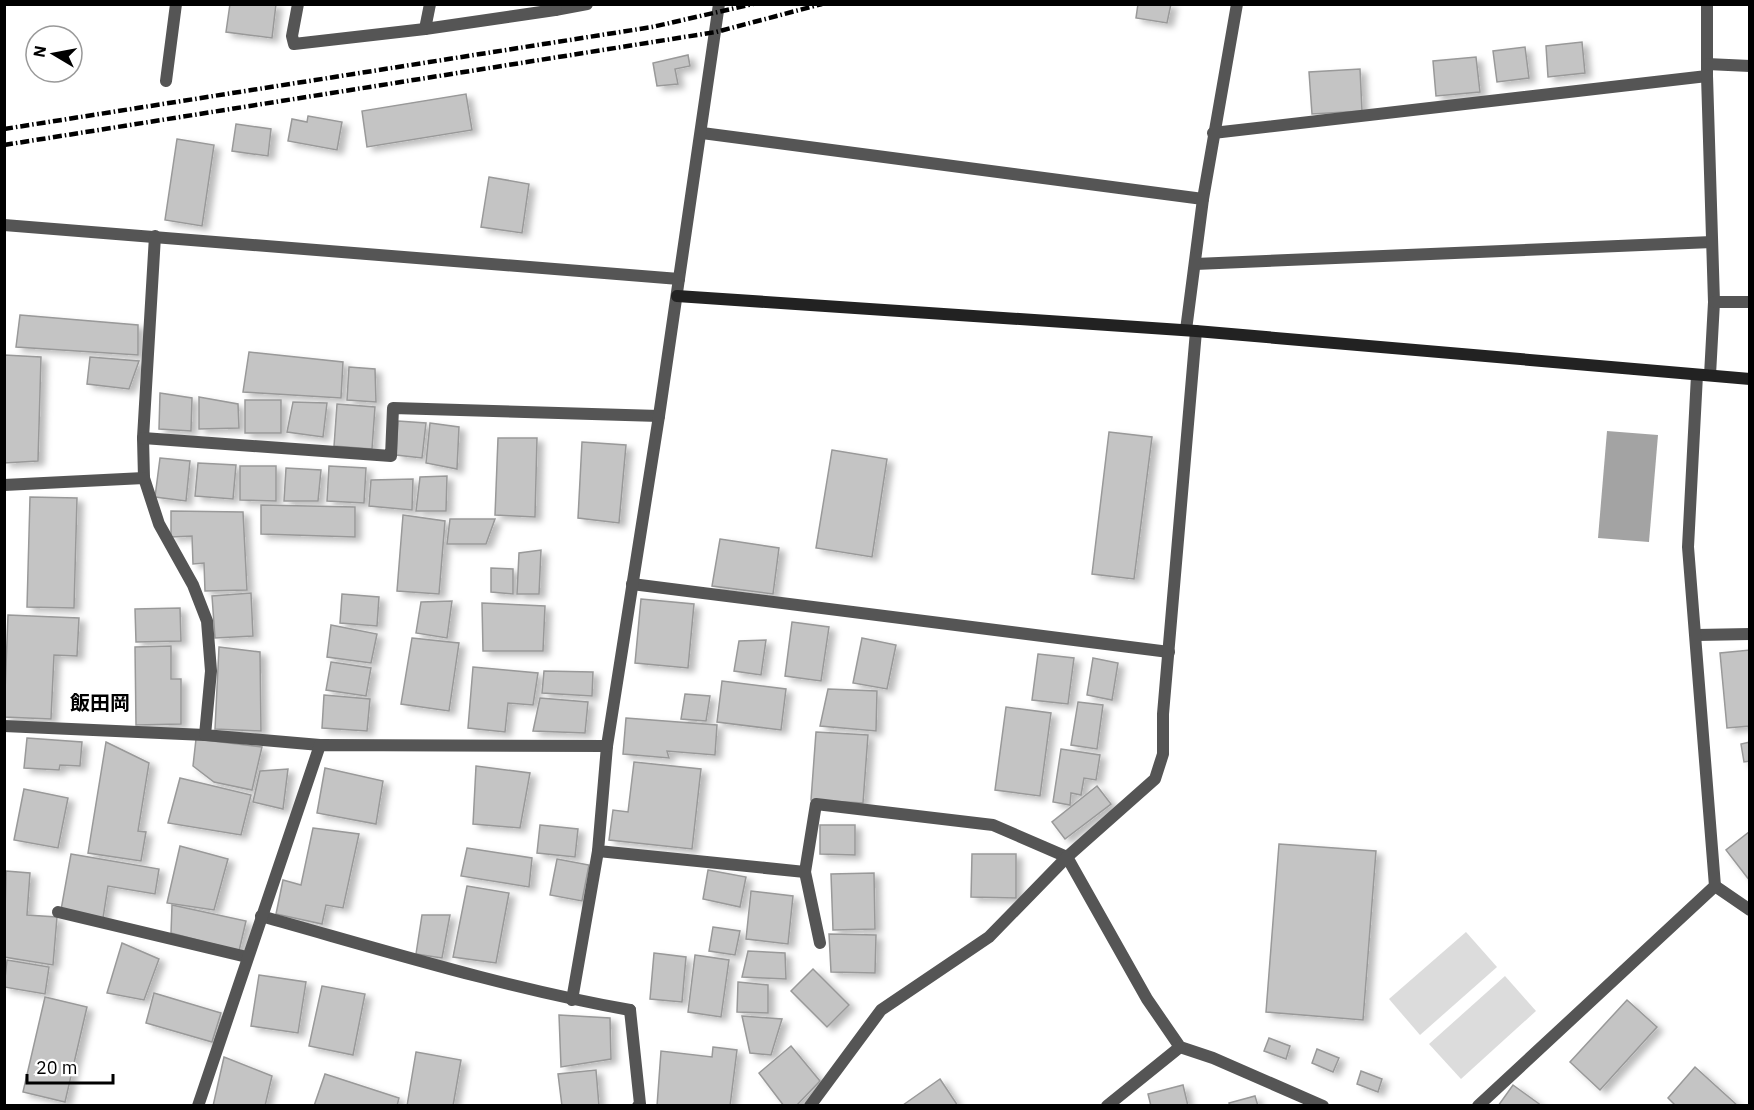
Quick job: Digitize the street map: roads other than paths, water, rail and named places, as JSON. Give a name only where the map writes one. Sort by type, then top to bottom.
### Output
[{"type":"street","points":[[166,81],[176,4]]},
{"type":"street","points":[[298,4],[292,36],[294,44],[425,29],[555,7],[587,4]]},
{"type":"street","points":[[425,29],[430,4]]},
{"type":"street","points":[[572,1000],[598,851],[608,746],[702,133],[719,4]]},
{"type":"street","points":[[810,1106],[881,1010],[989,937],[1067,857],[1155,779],[1163,754],[1163,714],[1195,264],[1213,133],[1237,4]]},
{"type":"street","points":[[1707,4],[1714,302],[1710,375]]},
{"type":"street","points":[[1213,133],[1749,66]]},
{"type":"street","points":[[702,133],[1203,199]]},
{"type":"street","points":[[4,225],[679,279]]},
{"type":"street","points":[[155,236],[143,438],[144,478],[159,524],[193,585],[207,621],[211,671],[205,735]]},
{"type":"street","points":[[1195,264],[1712,242]]},
{"type":"street","points":[[677,296],[1191,331],[1749,378]]},
{"type":"street","points":[[1714,302],[1749,302]]},
{"type":"street","points":[[1696,375],[1689,547],[1714,886]]},
{"type":"street","points":[[143,438],[392,456],[393,408],[659,416]]},
{"type":"street","points":[[4,485],[144,478]]},
{"type":"street","points":[[632,584],[1169,652]]},
{"type":"street","points":[[1697,635],[1749,634]]},
{"type":"street","points":[[4,726],[205,735],[320,745],[608,746]]},
{"type":"street","points":[[198,1106],[320,745]]},
{"type":"street","points":[[820,943],[805,872],[816,804],[993,825],[1067,857],[1147,999],[1180,1047],[1213,1058],[1323,1106]]},
{"type":"street","points":[[598,851],[805,872]]},
{"type":"street","points":[[1714,886],[1749,910]]},
{"type":"street","points":[[1478,1106],[1714,886]]},
{"type":"street","points":[[58,912],[248,957]]},
{"type":"street","points":[[261,916],[572,1000],[630,1010],[639,1105]]},
{"type":"street","points":[[1107,1106],[1180,1047]]},
{"type":"railway","points":[[4,129],[652,27],[753,4]]},
{"type":"railway","points":[[4,145],[716,32],[822,4]]},
{"type":"district","name":"飯田岡","points":[[100,703]]}]
